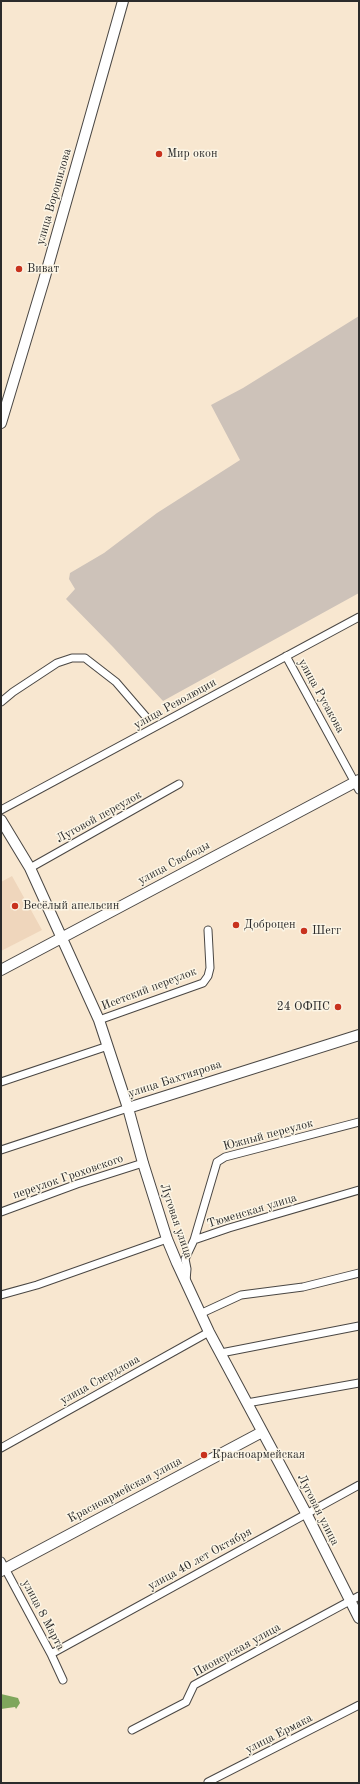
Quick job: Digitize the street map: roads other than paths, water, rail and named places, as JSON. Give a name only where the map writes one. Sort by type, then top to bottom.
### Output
[{"type":"main road","name":"улица Ворошилова","points":[[1,423],[42,287],[123,1]]},
{"type":"main road","name":"улица Свободы","points":[[1,970],[62,936],[358,784]]},
{"type":"main road","name":"Луговая улица","points":[[1,820],[30,868],[99,1020],[128,1108],[167,1240],[202,1313],[209,1332],[306,1513],[349,1601],[359,1618]]},
{"type":"main road","name":"улица Бахтиярова","points":[[128,1108],[359,1035]]},
{"type":"main road","name":"Красноармейская улица","points":[[3,1567],[262,1432]]},
{"type":"street","name":"улица Революции","points":[[1,810],[359,617]]},
{"type":"street","name":"улица Русакова","points":[[286,656],[358,784]]},
{"type":"street","points":[[1,702],[13,692],[57,663],[72,658],[85,658],[116,682],[147,718]]},
{"type":"street","name":"Луговой переулок","points":[[30,868],[179,784]]},
{"type":"street","name":"Исетский переулок","points":[[99,1020],[203,982],[208,976],[210,968],[208,930]]},
{"type":"street","points":[[1,1082],[108,1046]]},
{"type":"street","name":"улица Бахтиярова","points":[[1,1150],[128,1108]]},
{"type":"street","name":"Южный переулок","points":[[194,1240],[217,1162],[225,1157],[359,1122]]},
{"type":"street","name":"переулок Гроховского","points":[[1,1212],[77,1184],[143,1163]]},
{"type":"street","name":"Тюменская улица","points":[[186,1282],[187,1269],[185,1259],[194,1240],[229,1228],[359,1190]]},
{"type":"street","points":[[1,1295],[37,1285],[167,1240]]},
{"type":"street","points":[[202,1313],[241,1295],[302,1287],[359,1273]]},
{"type":"street","points":[[221,1353],[359,1326]]},
{"type":"street","name":"улица Свердлова","points":[[1,1448],[209,1332]]},
{"type":"street","points":[[247,1403],[359,1383]]},
{"type":"street","name":"улица 40 лет Октября","points":[[51,1654],[359,1485]]},
{"type":"street","name":"улица 8 Марта","points":[[3,1567],[51,1654],[63,1680]]},
{"type":"street","name":"Пионерская улица","points":[[132,1730],[186,1702],[194,1685],[359,1596]]},
{"type":"street","name":"улица Ермака","points":[[208,1782],[359,1705]]},
{"type":"place","name":"Мир окон","points":[[159,154]]},
{"type":"place","name":"Виват","points":[[19,269]]},
{"type":"place","name":"Весёлый апельсин","points":[[15,906]]},
{"type":"place","name":"Доброцен","points":[[236,925]]},
{"type":"place","name":"Шегг","points":[[304,931]]},
{"type":"place","name":"24 ОФПС","points":[[338,1007]]},
{"type":"place","name":"Красноармейская","points":[[204,1455]]}]
